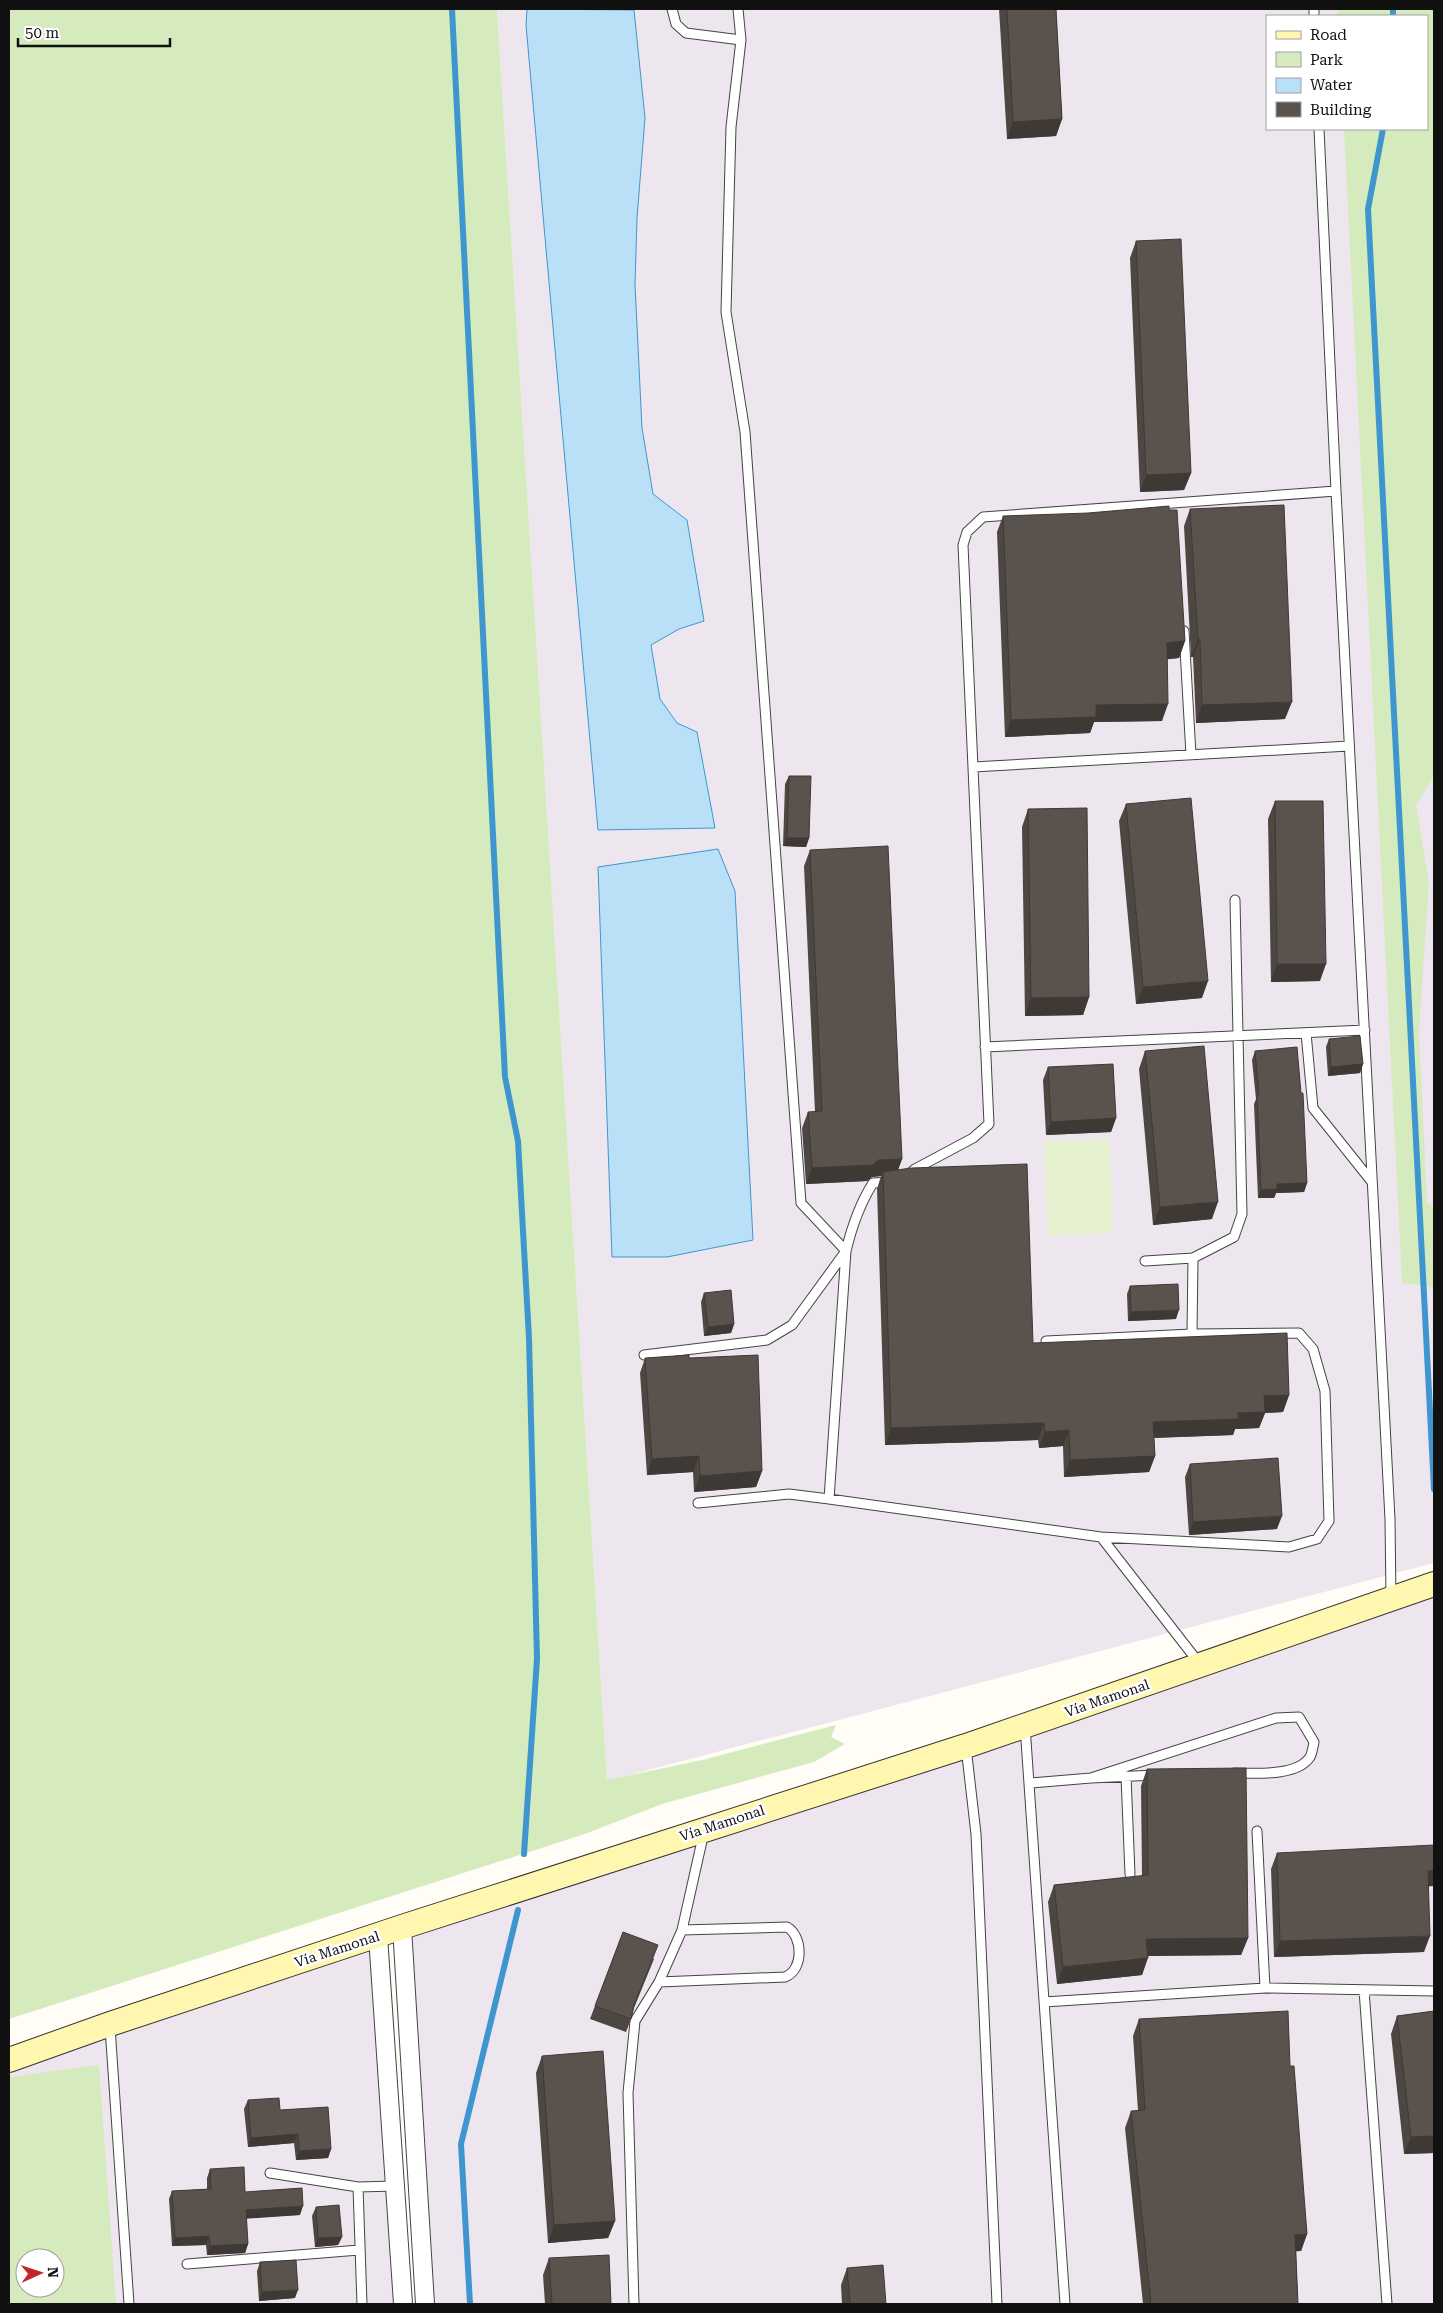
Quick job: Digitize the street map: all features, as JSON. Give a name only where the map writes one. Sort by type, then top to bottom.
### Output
[{"type":"street","name":"Vía Mamonal","points":[[9,2060],[110,2024],[402,1927],[1026,1726],[1434,1584]]},
{"type":"street","points":[[402,1927],[426,2304]]},
{"type":"street","points":[[378,1936],[403,2304]]},
{"type":"lane","points":[[672,9],[676,24],[686,33],[741,40]]},
{"type":"lane","points":[[738,9],[741,40],[731,127],[726,312],[745,432],[801,1203],[846,1251]]},
{"type":"lane","points":[[1319,130],[1349,746],[1390,1519],[1391,1598]]},
{"type":"lane","points":[[829,1498],[846,1251],[852,1226],[863,1199],[873,1184],[900,1181],[915,1169],[951,1151],[988,1126],[962,544],[967,532],[983,517],[1336,491]]},
{"type":"lane","points":[[1176,503],[1177,513]]},
{"type":"lane","points":[[1183,620],[1191,755]]},
{"type":"lane","points":[[973,767],[1349,746]]},
{"type":"lane","points":[[1144,1261],[1193,1258],[1234,1237],[1242,1214],[1236,1037],[1235,900]]},
{"type":"lane","points":[[985,1047],[1365,1030]]},
{"type":"lane","points":[[1306,1033],[1313,1108],[1372,1182]]},
{"type":"lane","points":[[644,1354],[767,1340],[792,1325],[846,1251]]},
{"type":"lane","points":[[1192,1334],[1193,1258]]},
{"type":"lane","points":[[698,1503],[789,1494],[1101,1537],[1289,1547],[1317,1539],[1329,1522],[1325,1391],[1313,1348],[1299,1333],[1192,1334],[1046,1341]]},
{"type":"lane","points":[[1101,1537],[1201,1665]]},
{"type":"lane","points":[[1091,1778],[1276,1718],[1299,1718],[1314,1742],[1310,1757],[1301,1765],[1281,1772],[1223,1774]]},
{"type":"lane","points":[[1026,1726],[1065,2304]]},
{"type":"lane","points":[[966,1746],[976,1834],[997,2304]]},
{"type":"lane","points":[[1031,1783],[1165,1775]]},
{"type":"lane","points":[[1126,1776],[1130,1874]]},
{"type":"lane","points":[[634,2304],[628,2093],[635,2021],[659,1982],[682,1930],[704,1829]]},
{"type":"lane","points":[[1257,1831],[1265,1988]]},
{"type":"lane","points":[[659,1982],[785,1977],[792,1975],[798,1967],[798,1939],[794,1931],[787,1927],[682,1930]]},
{"type":"lane","points":[[1044,2002],[1265,1988],[1434,1991]]},
{"type":"lane","points":[[1364,1990],[1387,2304]]},
{"type":"lane","points":[[110,2024],[129,2304]]},
{"type":"lane","points":[[270,2173],[358,2187],[395,2186]]},
{"type":"lane","points":[[358,2187],[362,2304]]},
{"type":"lane","points":[[187,2264],[359,2250]]},
{"type":"shaded area","points":[[497,9],[1434,9],[1434,1563],[607,1781]]},
{"type":"shaded area","points":[[1434,1586],[1434,2304],[430,2304],[412,1932]]},
{"type":"shaded area","points":[[378,1936],[400,2304],[9,2304],[9,2059]]},
{"type":"green space","points":[[9,9],[497,9],[607,1780],[702,1760],[836,1725],[831,1737],[845,1744],[814,1762],[662,1804],[585,1834],[9,2019]]},
{"type":"green space","points":[[1338,9],[1434,9],[1434,777],[1416,804],[1429,883],[1419,1032],[1427,1203],[1434,1207],[1434,1287],[1402,1283],[1344,130],[1428,130],[1428,15],[1338,15]]},
{"type":"green space","points":[[1110,1139],[1113,1233],[1048,1236],[1044,1141]]},
{"type":"green space","points":[[99,2065],[116,2304],[9,2304],[9,2077]]},
{"type":"water","points":[[527,9],[634,10],[645,118],[637,218],[635,285],[642,428],[653,494],[687,520],[704,621],[679,629],[651,645],[660,699],[677,723],[697,732],[715,828],[598,830],[526,25]]},
{"type":"water","points":[[718,849],[735,891],[753,1240],[667,1257],[612,1257],[598,867]]},
{"type":"building","points":[[1007,9],[1056,9],[1062,119],[1013,122]]},
{"type":"building","points":[[1181,239],[1191,473],[1146,475],[1136,241]]},
{"type":"building","points":[[1284,505],[1292,702],[1202,705],[1200,639],[1198,640],[1190,509]]},
{"type":"building","points":[[1169,506],[1169,510],[1177,510],[1185,641],[1167,643],[1168,704],[1096,705],[1096,717],[1011,720],[1003,516],[1088,513]]},
{"type":"building","points":[[789,776],[811,776],[809,838],[787,838]]},
{"type":"building","points":[[1191,798],[1208,981],[1143,987],[1126,804]]},
{"type":"building","points":[[1275,801],[1323,801],[1326,964],[1277,964]]},
{"type":"building","points":[[1087,808],[1089,997],[1031,998],[1028,809]]},
{"type":"building","points":[[888,846],[902,1159],[878,1160],[873,1165],[812,1168],[808,1112],[822,1111],[810,850]]},
{"type":"building","points":[[1360,1036],[1363,1064],[1331,1067],[1329,1039]]},
{"type":"building","points":[[1204,1046],[1218,1202],[1160,1207],[1145,1051]]},
{"type":"building","points":[[1297,1047],[1301,1093],[1303,1093],[1307,1183],[1277,1184],[1277,1189],[1261,1190],[1257,1095],[1259,1095],[1255,1051]]},
{"type":"building","points":[[1113,1064],[1116,1118],[1051,1122],[1048,1067]]},
{"type":"building","points":[[1027,1164],[1033,1343],[1287,1333],[1289,1395],[1264,1396],[1265,1412],[1238,1413],[1239,1419],[1153,1422],[1155,1456],[1070,1460],[1069,1430],[1045,1432],[1044,1423],[891,1428],[883,1172],[911,1168]]},
{"type":"building","points":[[1178,1284],[1179,1310],[1131,1312],[1130,1286]]},
{"type":"building","points":[[731,1290],[734,1324],[708,1327],[704,1293]]},
{"type":"building","points":[[689,1355],[689,1358],[758,1355],[762,1471],[700,1476],[699,1456],[652,1459],[645,1358]]},
{"type":"building","points":[[1278,1458],[1282,1516],[1193,1522],[1190,1464]]},
{"type":"building","points":[[1246,1768],[1248,1938],[1146,1939],[1148,1958],[1063,1967],[1054,1885],[1148,1875],[1147,1769]]},
{"type":"building","points":[[1434,1845],[1434,1870],[1428,1871],[1430,1936],[1280,1941],[1277,1853]]},
{"type":"building","points":[[623,1932],[658,1945],[634,2005],[631,2019],[595,2006]]},
{"type":"building","points":[[1288,2011],[1290,2066],[1294,2066],[1307,2234],[1295,2235],[1298,2304],[1151,2304],[1131,2111],[1145,2110],[1139,2019]]},
{"type":"building","points":[[1434,2011],[1434,2136],[1411,2137],[1397,2016]]},
{"type":"building","points":[[603,2051],[615,2221],[554,2225],[542,2056]]},
{"type":"building","points":[[279,2098],[280,2110],[328,2107],[331,2149],[299,2151],[298,2134],[251,2138],[248,2100]]},
{"type":"building","points":[[244,2167],[245,2192],[302,2188],[303,2206],[246,2210],[248,2244],[210,2246],[209,2236],[175,2238],[172,2191],[211,2189],[210,2169]]},
{"type":"building","points":[[339,2205],[342,2237],[318,2238],[316,2207]]},
{"type":"building","points":[[609,2255],[611,2304],[552,2304],[549,2258]]},
{"type":"building","points":[[296,2260],[298,2290],[262,2292],[260,2262]]},
{"type":"building","points":[[883,2265],[886,2304],[850,2304],[847,2268]]},
{"type":"waterway","points":[[452,9],[505,1077],[518,1141],[529,1338],[537,1659],[524,1854]]},
{"type":"waterway","points":[[1393,9],[1393,15]]},
{"type":"waterway","points":[[1383,130],[1368,209],[1434,1489]]},
{"type":"waterway","points":[[470,2304],[461,2144],[518,1910]]}]
